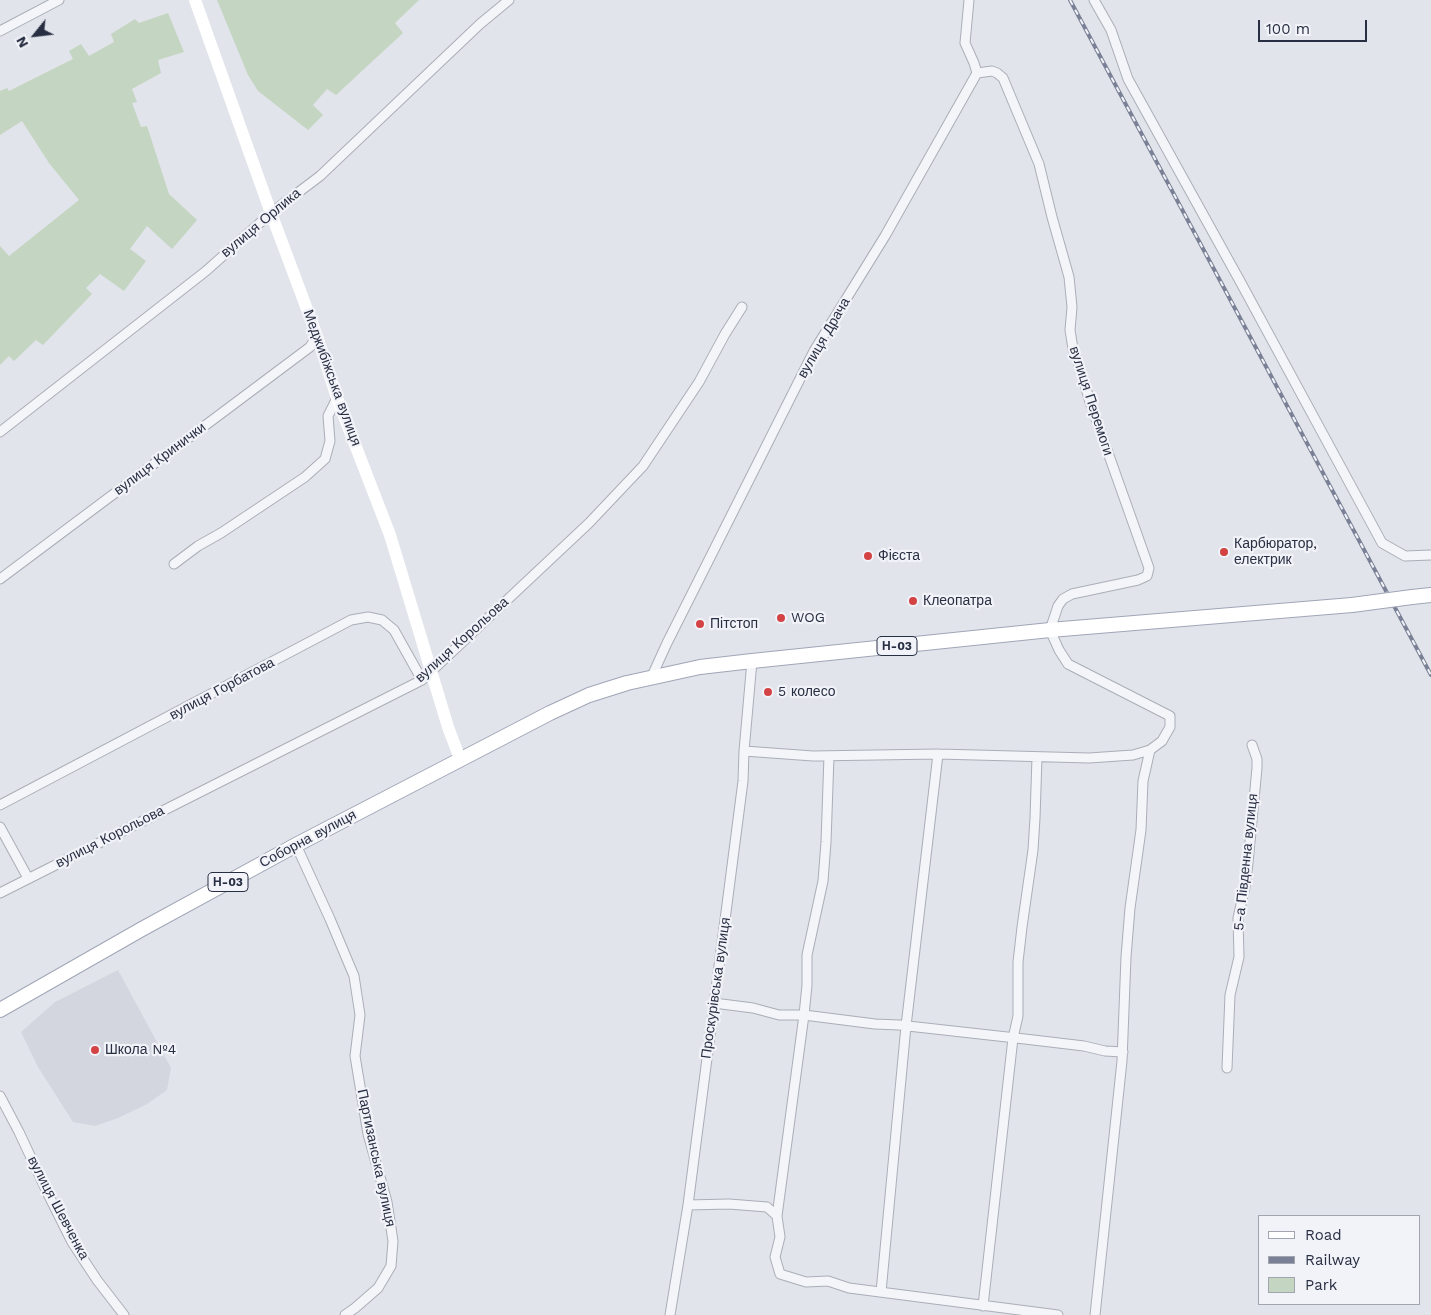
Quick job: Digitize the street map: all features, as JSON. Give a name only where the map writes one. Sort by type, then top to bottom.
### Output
[{"type":"main road","name":"Меджибіжська вулиця","points":[[195,0],[317,336],[337,398],[390,534],[448,727],[460,759]]},
{"type":"main road","name":"Н-03","points":[[460,759],[589,695],[627,683],[700,667],[1050,630],[1352,605],[1431,595]]},
{"type":"main road","name":"Соборна вулиця","points":[[0,1010],[142,929],[460,759]]},
{"type":"street","points":[[0,31],[59,0]]},
{"type":"street","name":"вулиця Орлика","points":[[0,432],[206,271],[271,213],[320,176],[480,24],[510,0]]},
{"type":"street","points":[[969,0],[965,43],[977,73]]},
{"type":"street","points":[[1094,0],[1111,30],[1128,78],[1382,543],[1405,556],[1431,555]]},
{"type":"street","name":"вулиця Перемоги","points":[[977,73],[998,72],[1003,78],[1039,164],[1069,277],[1072,307],[1070,330],[1073,350],[1092,410],[1149,568],[1147,576],[1138,580],[1072,594],[1064,599],[1058,606],[1050,630]]},
{"type":"street","name":"вулиця Драча","points":[[652,678],[671,635],[814,351],[885,236],[977,73]]},
{"type":"street","name":"вулиця Корольова","points":[[0,893],[422,680],[590,523],[643,466],[699,382],[742,307]]},
{"type":"street","name":"вулиця Кринички","points":[[0,579],[310,347],[317,336]]},
{"type":"street","points":[[174,564],[198,546],[221,533],[305,477],[325,458],[330,441],[328,416],[337,398]]},
{"type":"street","name":"вулиця Горбатова","points":[[0,805],[352,620],[368,617],[382,620],[394,630],[422,680]]},
{"type":"street","points":[[744,751],[814,756],[938,754],[1088,758],[1133,755],[1150,750],[1162,741],[1170,727],[1170,716],[1068,664],[1058,650],[1050,630]]},
{"type":"street","name":"Проскурівська вулиця","points":[[670,1315],[688,1205],[743,781],[752,661]]},
{"type":"street","name":"5-а Південна вулиця","points":[[1228,1068],[1230,995],[1239,957],[1238,918],[1245,888],[1257,768],[1257,759],[1252,745]]},
{"type":"street","points":[[1095,1315],[1123,1052],[1126,956],[1130,908],[1141,830],[1143,782],[1150,750]]},
{"type":"street","points":[[881,1292],[906,1026],[938,754]]},
{"type":"street","points":[[829,756],[823,881],[807,955],[804,1015],[777,1216],[780,1237],[775,1257],[780,1274],[806,1282],[828,1281],[849,1288],[1058,1315]]},
{"type":"street","points":[[983,1306],[1013,1038],[1018,1016],[1018,962],[1036,818],[1037,757]]},
{"type":"street","points":[[0,827],[28,878]]},
{"type":"street","name":"Партизанська вулиця","points":[[296,845],[354,976],[360,1015],[356,1056],[368,1134],[387,1202],[393,1241],[391,1266],[378,1288],[356,1308],[345,1315]]},
{"type":"street","points":[[714,1003],[753,1008],[779,1014],[906,1026],[1123,1052]]},
{"type":"street","name":"вулиця Шевченка","points":[[0,1096],[72,1242],[97,1280],[124,1315]]},
{"type":"street","points":[[688,1205],[729,1204],[766,1207],[777,1216]]},
{"type":"shaded area","name":"Школа №4","points":[[118,970],[171,1068],[167,1090],[147,1104],[118,1118],[95,1126],[73,1122],[38,1067],[21,1032],[55,1002]]},
{"type":"green space","points":[[217,0],[419,0],[395,23],[403,33],[336,95],[327,89],[313,105],[323,115],[308,130],[258,91],[248,75]]},
{"type":"green space","points":[[168,13],[184,52],[158,60],[161,73],[132,89],[137,102],[132,103],[141,127],[147,126],[169,194],[197,220],[172,249],[147,226],[130,249],[146,261],[124,291],[100,274],[86,288],[92,294],[43,345],[36,340],[14,361],[9,356],[0,365],[0,246],[9,256],[79,200],[49,163],[22,121],[0,135],[0,91],[7,88],[9,91],[73,59],[69,51],[81,44],[89,56],[114,42],[111,34],[135,19],[139,23]]},
{"type":"railway","points":[[1070,0],[1431,675]]},
{"type":"place","name":"Карбюратор, електрик","points":[[1224,552]]},
{"type":"place","name":"Фієста","points":[[868,556]]},
{"type":"place","name":"Клеопатра","points":[[913,601]]},
{"type":"place","name":"WOG","points":[[781,618]]},
{"type":"place","name":"Пітстоп","points":[[700,624]]},
{"type":"place","name":"5 колесо","points":[[768,692]]},
{"type":"place","name":"Школа №4","points":[[95,1050]]}]
